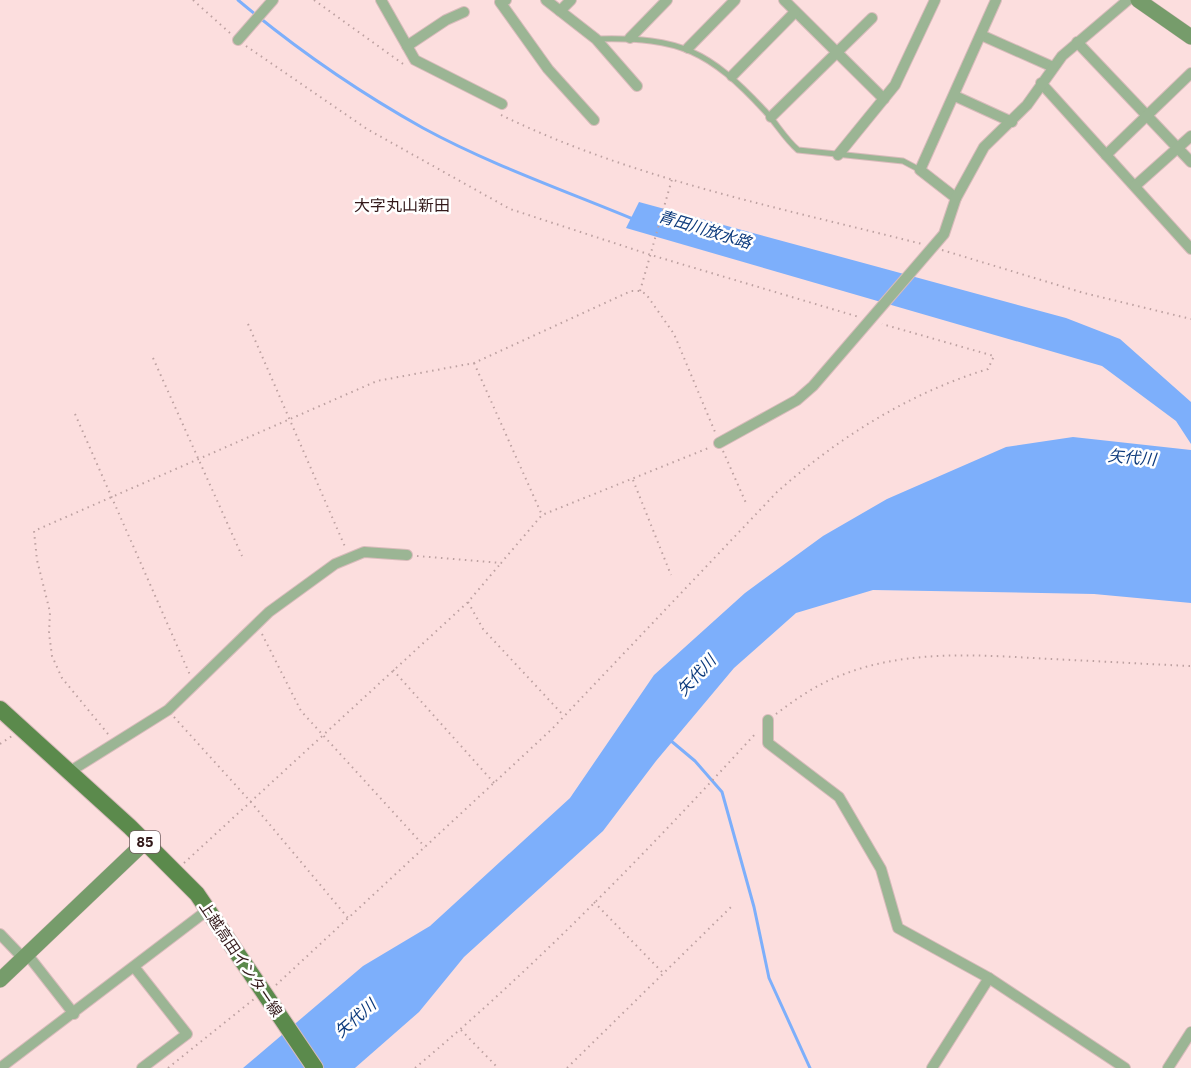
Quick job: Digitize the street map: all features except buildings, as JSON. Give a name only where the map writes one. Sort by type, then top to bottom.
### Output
[{"type":"main road","name":"上越高田インター線","points":[[0,709],[176,871],[209,909],[315,1068]]},
{"type":"street","points":[[238,40],[273,0]]},
{"type":"street","points":[[381,0],[415,60],[502,104]]},
{"type":"street","points":[[506,0],[500,2],[548,69],[594,120]]},
{"type":"street","points":[[546,0],[596,39],[637,86]]},
{"type":"street","points":[[560,11],[571,0]]},
{"type":"street","points":[[630,38],[667,0]]},
{"type":"street","points":[[688,48],[735,0]]},
{"type":"street","points":[[784,0],[884,99]]},
{"type":"street","points":[[838,155],[895,85],[935,0]]},
{"type":"street","points":[[956,198],[920,170],[996,0]]},
{"type":"street","points":[[719,443],[797,400],[813,386],[868,320],[934,247],[949,223],[956,198],[978,154],[1012,122],[1027,105],[1053,67],[1077,42],[1128,0]]},
{"type":"street","points":[[1138,0],[1191,37]]},
{"type":"street","points":[[407,46],[446,20],[464,12]]},
{"type":"street","points":[[732,76],[795,12]]},
{"type":"street","points":[[771,117],[872,18]]},
{"type":"street","points":[[981,35],[1053,67]]},
{"type":"street","points":[[1077,42],[1191,162]]},
{"type":"street","points":[[1106,155],[1191,74]]},
{"type":"street","points":[[1041,83],[1191,249]]},
{"type":"street","points":[[955,96],[1012,122]]},
{"type":"street","points":[[1135,186],[1191,136]]},
{"type":"street","points":[[69,772],[168,710],[256,624],[301,587],[349,557],[364,552],[406,555]]},
{"type":"street","points":[[768,720],[768,743],[839,797],[881,869],[898,928],[989,978],[1125,1068]]},
{"type":"street","points":[[0,980],[145,842]]},
{"type":"street","points":[[0,1068],[135,968],[209,909]]},
{"type":"street","points":[[0,934],[25,956],[74,1014]]},
{"type":"street","points":[[135,968],[187,1034],[142,1068]]},
{"type":"street","points":[[932,1068],[989,978]]},
{"type":"street","points":[[1168,1068],[1191,1032]]},
{"type":"lane","points":[[596,39],[630,38],[688,48],[732,76],[771,117],[798,150],[903,160],[920,170]]},
{"type":"path","points":[[168,1068],[264,994],[495,784],[564,716],[777,492],[811,462],[911,398],[952,380],[988,369],[993,356],[651,255],[510,209],[367,129],[238,40],[193,0]]},
{"type":"path","points":[[640,291],[672,179],[934,247],[1084,293],[1191,319]]},
{"type":"path","points":[[116,743],[62,678],[52,656],[49,633],[50,612],[37,560],[34,531],[377,381],[474,363],[631,291],[640,291],[655,304],[674,334],[746,503]]},
{"type":"path","points":[[248,324],[349,557]]},
{"type":"path","points":[[153,358],[242,556]]},
{"type":"path","points":[[474,363],[542,515]]},
{"type":"path","points":[[75,414],[194,685]]},
{"type":"path","points":[[176,871],[468,602],[542,515],[633,480],[719,443]]},
{"type":"path","points":[[633,480],[670,575]]},
{"type":"path","points":[[406,555],[501,563]]},
{"type":"path","points":[[468,602],[483,629],[564,716]]},
{"type":"path","points":[[256,624],[300,711],[425,847]]},
{"type":"path","points":[[393,670],[495,784]]},
{"type":"path","points":[[168,710],[250,801],[348,918]]},
{"type":"path","points":[[594,902],[663,973]]},
{"type":"path","points":[[567,1068],[731,907]]},
{"type":"path","points":[[415,1068],[461,1030],[498,1068]]},
{"type":"water","points":[[639,202],[1066,318],[1120,339],[1191,402],[1191,444],[1176,421],[1102,366],[626,228]]},
{"type":"water","name":"矢代川","points":[[1073,437],[1191,450],[1191,603],[1094,594],[873,590],[796,613],[734,668],[656,761],[603,831],[464,957],[419,1012],[355,1068],[243,1068],[363,966],[430,926],[570,798],[654,675],[745,593],[823,536],[887,499],[1006,447]]},
{"type":"waterway","name":"青田川放水路","points":[[238,0],[327,68],[423,128],[500,165],[633,219]]},
{"type":"waterway","points":[[670,740],[695,761],[722,792],[754,907],[769,978],[810,1068]]},
{"type":"district","name":"大字丸山新田","points":[[402,205]]}]
